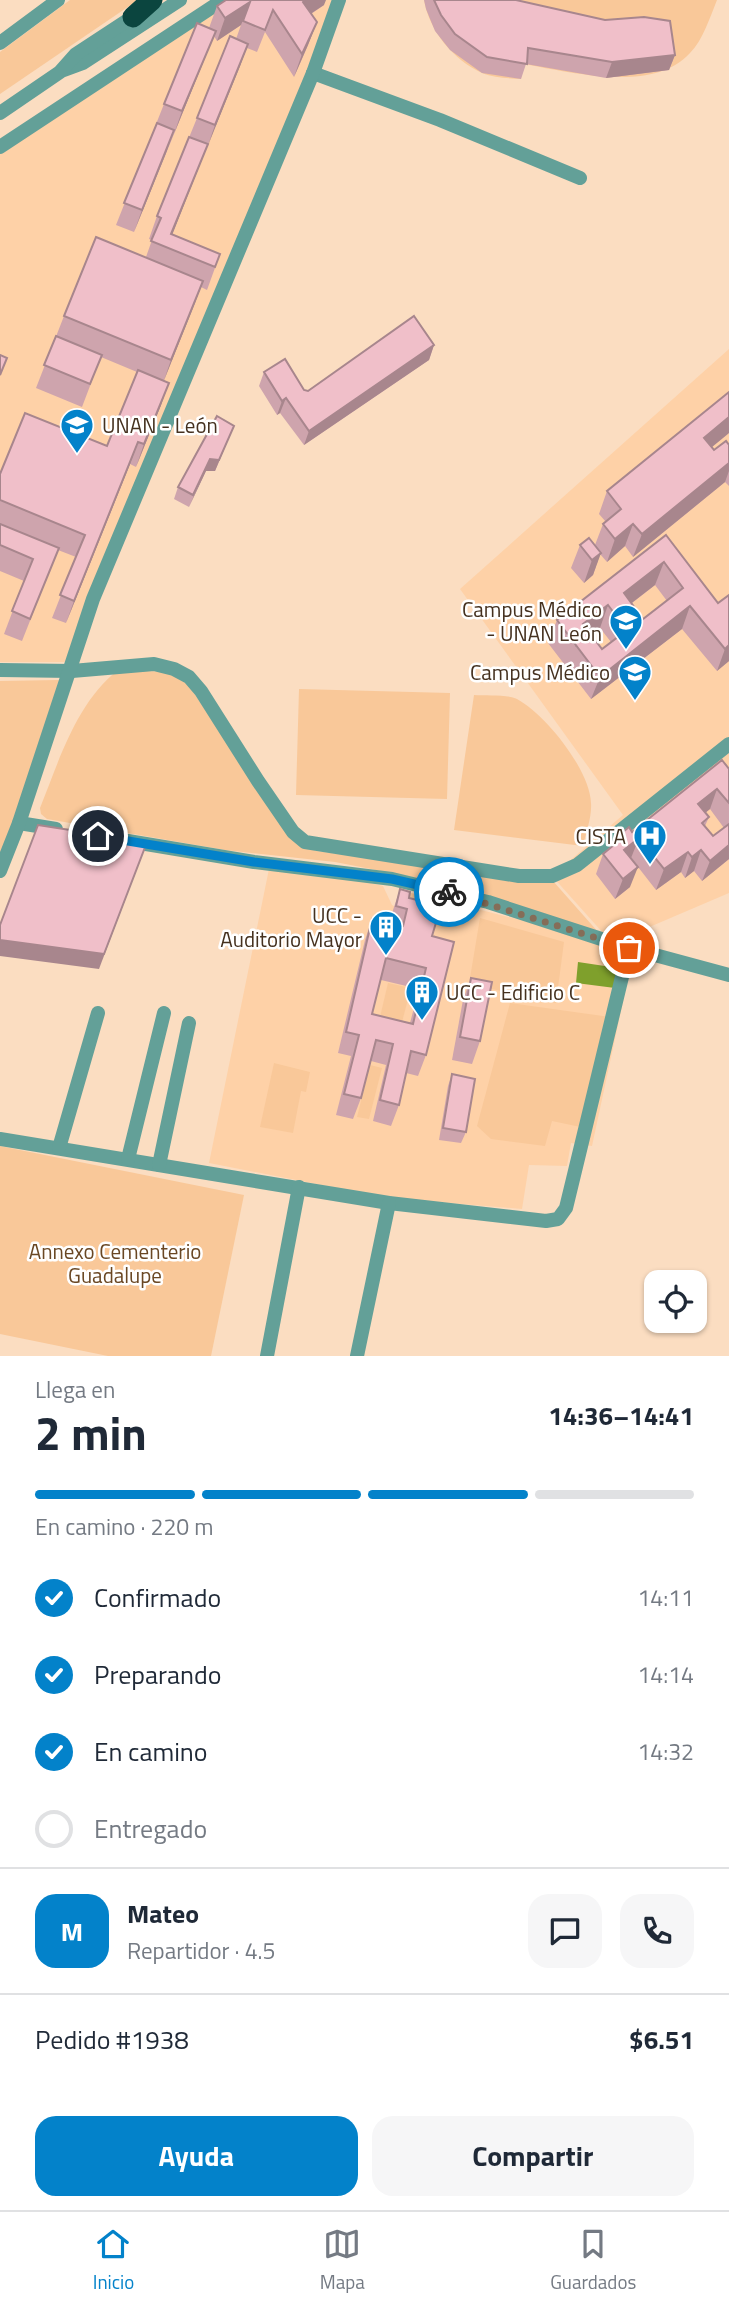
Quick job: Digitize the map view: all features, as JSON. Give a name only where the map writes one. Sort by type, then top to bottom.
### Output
[{"type":"highway","points":[[132,17],[152,0]]},
{"type":"street","points":[[0,43],[58,0]]},
{"type":"street","points":[[60,72],[76,54],[158,0]]},
{"type":"street","points":[[0,113],[60,72],[83,63],[180,0]]},
{"type":"street","points":[[0,147],[223,0]]},
{"type":"street","points":[[0,871],[72,671],[93,599],[313,73],[338,0]]},
{"type":"street","points":[[313,73],[421,112],[580,178]]},
{"type":"street","points":[[0,670],[72,671],[155,664],[174,668],[189,677],[201,691],[293,832],[305,842],[519,876],[552,876],[577,865],[729,744]]},
{"type":"street","points":[[19,824],[75,832]]},
{"type":"street","points":[[116,839],[254,862],[392,879],[488,902],[629,948],[729,975]]},
{"type":"street","points":[[0,1139],[389,1203],[546,1221],[558,1219],[566,1208],[629,948]]},
{"type":"street","points":[[59,1148],[98,1013]]},
{"type":"street","points":[[128,1159],[164,1013]]},
{"type":"street","points":[[159,1165],[189,1023]]},
{"type":"street","points":[[267,1356],[299,1187]]},
{"type":"street","points":[[357,1356],[389,1203]]},
{"type":"shaded area","name":"UNAN - León","points":[[223,0],[339,0],[74,662],[0,662],[0,147]]},
{"type":"shaded area","name":"Campus Médico","points":[[729,349],[729,893],[612,943],[552,876],[623,815],[460,589]]},
{"type":"shaded area","points":[[269,869],[356,879],[383,886],[392,905],[414,917],[447,919],[458,904],[629,948],[624,997],[592,1146],[571,1143],[567,1166],[529,1165],[522,1209],[388,1198],[209,1163]]},
{"type":"shaded area","points":[[578,962],[618,968],[615,988],[576,983]]},
{"type":"green space","points":[[70,0],[138,0],[0,94],[0,52]]},
{"type":"green space","points":[[424,0],[717,0],[699,42],[674,66],[634,77],[611,77],[523,64],[521,79],[487,75],[461,60],[437,33]]},
{"type":"green space","points":[[118,670],[173,672],[188,684],[291,838],[316,851],[553,881],[599,933],[501,904],[453,885],[335,862],[225,850],[47,819],[41,814],[40,808],[70,734],[103,683]]},
{"type":"green space","points":[[58,680],[69,684],[0,860],[0,681]]},
{"type":"green space","points":[[299,689],[450,693],[447,799],[296,795]]},
{"type":"green space","points":[[474,695],[517,699],[541,717],[565,745],[589,790],[591,814],[583,846],[454,830]]},
{"type":"green space","points":[[407,894],[442,899],[445,903],[439,913],[409,908]]},
{"type":"green space","points":[[480,918],[564,942],[556,1003],[469,984]]},
{"type":"green space","points":[[388,983],[411,988],[402,1022],[380,1017]]},
{"type":"green space","points":[[510,1003],[610,1017],[590,1129],[552,1121],[545,1146],[491,1139],[477,1126]]},
{"type":"green space","points":[[274,1063],[310,1072],[306,1092],[301,1091],[293,1133],[260,1127]]},
{"type":"green space","points":[[370,1065],[382,1068],[369,1119],[357,1117]]},
{"type":"green space","name":"Annexo Cementerio Guadalupe","points":[[0,1146],[244,1195],[211,1356],[108,1356],[0,1334]]},
{"type":"building","points":[[226,0],[305,0],[303,2],[317,22],[302,54],[273,10],[265,30],[243,21],[250,2],[225,18],[217,6]]},
{"type":"building","points":[[434,0],[516,0],[605,20],[644,17],[670,21],[675,55],[612,62],[528,48],[527,64],[487,57],[455,34]]},
{"type":"building","points":[[197,23],[216,31],[182,111],[164,104]]},
{"type":"building","points":[[230,36],[248,44],[215,125],[197,118]]},
{"type":"building","points":[[157,123],[174,130],[142,210],[124,203]]},
{"type":"building","points":[[189,137],[208,144],[171,234],[220,254],[215,267],[151,241],[161,218],[157,216]]},
{"type":"building","points":[[96,237],[203,281],[171,360],[64,316]]},
{"type":"building","points":[[414,316],[434,345],[309,431],[286,398],[282,401],[264,372],[285,359],[304,390],[308,391]]},
{"type":"building","points":[[56,336],[102,355],[90,384],[44,365]]},
{"type":"building","points":[[0,355],[7,358],[0,375]]},
{"type":"building","points":[[138,370],[169,383],[144,444],[138,442],[74,601],[60,595],[85,535],[0,500],[0,474],[25,413],[107,446]]},
{"type":"building","points":[[729,392],[729,417],[704,438],[714,450],[726,441],[729,445],[729,463],[642,534],[633,524],[615,539],[603,524],[621,509],[607,491]]},
{"type":"building","points":[[217,416],[234,426],[219,460],[210,459],[193,495],[178,487]]},
{"type":"building","points":[[0,524],[59,548],[30,619],[12,611],[33,559],[0,545]]},
{"type":"building","points":[[666,535],[718,603],[729,595],[729,645],[725,649],[690,606],[600,677],[557,620]],"holes":[[[664,562],[683,588],[643,619],[624,593]],[[608,605],[627,630],[602,649],[583,624]]]},
{"type":"building","points":[[589,538],[601,553],[592,560],[580,545]]},
{"type":"building","points":[[722,760],[729,769],[729,803],[717,789],[698,804],[709,817],[702,823],[713,836],[729,824],[729,845],[710,861],[701,850],[692,857],[688,852],[664,869],[639,838],[624,850],[638,867],[623,879],[603,854],[620,840],[617,837],[629,827],[632,832]]},
{"type":"building","points":[[38,825],[147,842],[104,954],[0,940],[0,925]]},
{"type":"building","points":[[400,889],[410,892],[409,898],[441,906],[432,936],[454,942],[426,1055],[411,1051],[399,1105],[380,1100],[393,1044],[376,1040],[361,1098],[344,1094],[359,1035],[346,1032],[372,919],[403,926],[407,909],[396,906]],"holes":[[[386,958],[426,968],[413,1024],[372,1014]]]},
{"type":"building","points":[[471,978],[492,982],[480,1041],[460,1037]]},
{"type":"building","points":[[452,1074],[475,1079],[466,1132],[443,1128]]},
{"type":"way so far","points":[[449,892],[629,948]]},
{"type":"place","name":"UNAN - León","points":[[77,455]]},
{"type":"place","name":"Campus Médico - UNAN León","points":[[626,651]]},
{"type":"place","name":"Campus Médico","points":[[635,702]]},
{"type":"place","name":"CISTA","points":[[650,866]]},
{"type":"place","name":"UCC - Auditorio Mayor","points":[[386,957]]},
{"type":"place","name":"UCC - Edificio C","points":[[422,1022]]},
{"type":"route","points":[[98,836],[254,862],[349,872],[449,892]]}]
